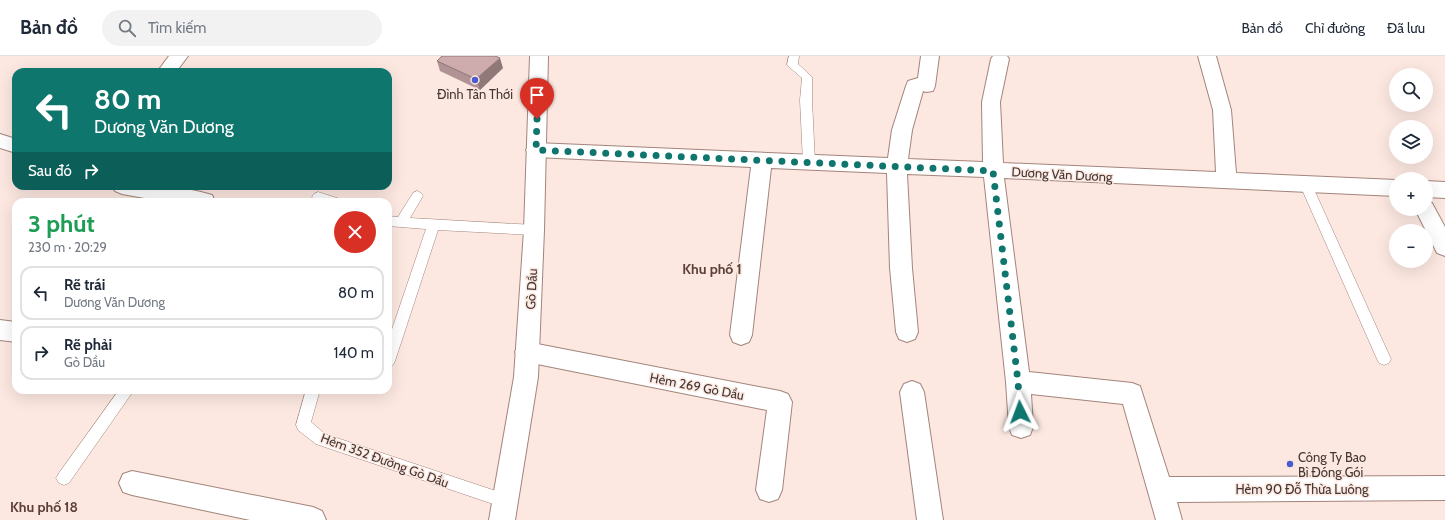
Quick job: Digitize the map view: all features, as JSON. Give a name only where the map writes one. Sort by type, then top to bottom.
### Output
[{"type":"street","points":[[169,68],[179,56]]},
{"type":"street","name":"Gò Dầu","points":[[503,511],[526,378],[534,230],[539,56]]},
{"type":"street","points":[[907,332],[901,268],[897,167],[902,130],[910,100],[915,86],[920,84],[926,86],[930,56]]},
{"type":"street","points":[[1207,56],[1222,110],[1227,181]]},
{"type":"street","points":[[1000,59],[991,102],[993,171],[1018,382],[1020,427]]},
{"type":"street","points":[[0,141],[12,145]]},
{"type":"street","name":"Dương Văn Dương","points":[[536,150],[1389,188]]},
{"type":"street","points":[[741,335],[762,159]]},
{"type":"street","points":[[1433,189],[1445,190]]},
{"type":"street","points":[[146,190],[193,198]]},
{"type":"street","points":[[1429,216],[1445,247]]},
{"type":"street","points":[[0,330],[12,332]]},
{"type":"street","name":"Hẻm 269 Gò Dầu","points":[[527,352],[780,402],[769,490]]},
{"type":"street","points":[[1018,382],[1132,394],[1168,520]]},
{"type":"street","points":[[912,392],[930,520]]},
{"type":"street","points":[[132,483],[313,520]]},
{"type":"street","name":"Hẻm 90 Đỗ Thừa Luông","points":[[1159,490],[1445,488]]},
{"type":"lane","points":[[794,56],[792,65],[807,77],[806,100],[810,162]]},
{"type":"lane","points":[[1306,185],[1384,359]]},
{"type":"lane","points":[[401,223],[417,196]]},
{"type":"lane","points":[[392,222],[534,230]]},
{"type":"lane","points":[[392,349],[433,225]]},
{"type":"lane","points":[[64,478],[124,394]]},
{"type":"lane","name":"Hẻm 352 Đường Gò Dầu","points":[[312,394],[303,425],[321,439],[503,511]]},
{"type":"building","points":[[442,56],[495,56],[500,58],[476,79],[437,61]]},
{"type":"place","name":"Đình Tân Thới","points":[[475,80]]},
{"type":"place","name":"Công Ty Bao Bì Đóng Gói","points":[[1290,464]]},
{"type":"district","name":"Khu phố 1","points":[[712,269]]},
{"type":"district","name":"Khu phố 18","points":[[44,507]]},
{"type":"route","points":[[537,119],[536,150],[762,159],[993,171],[1018,382],[1020,412]]}]
